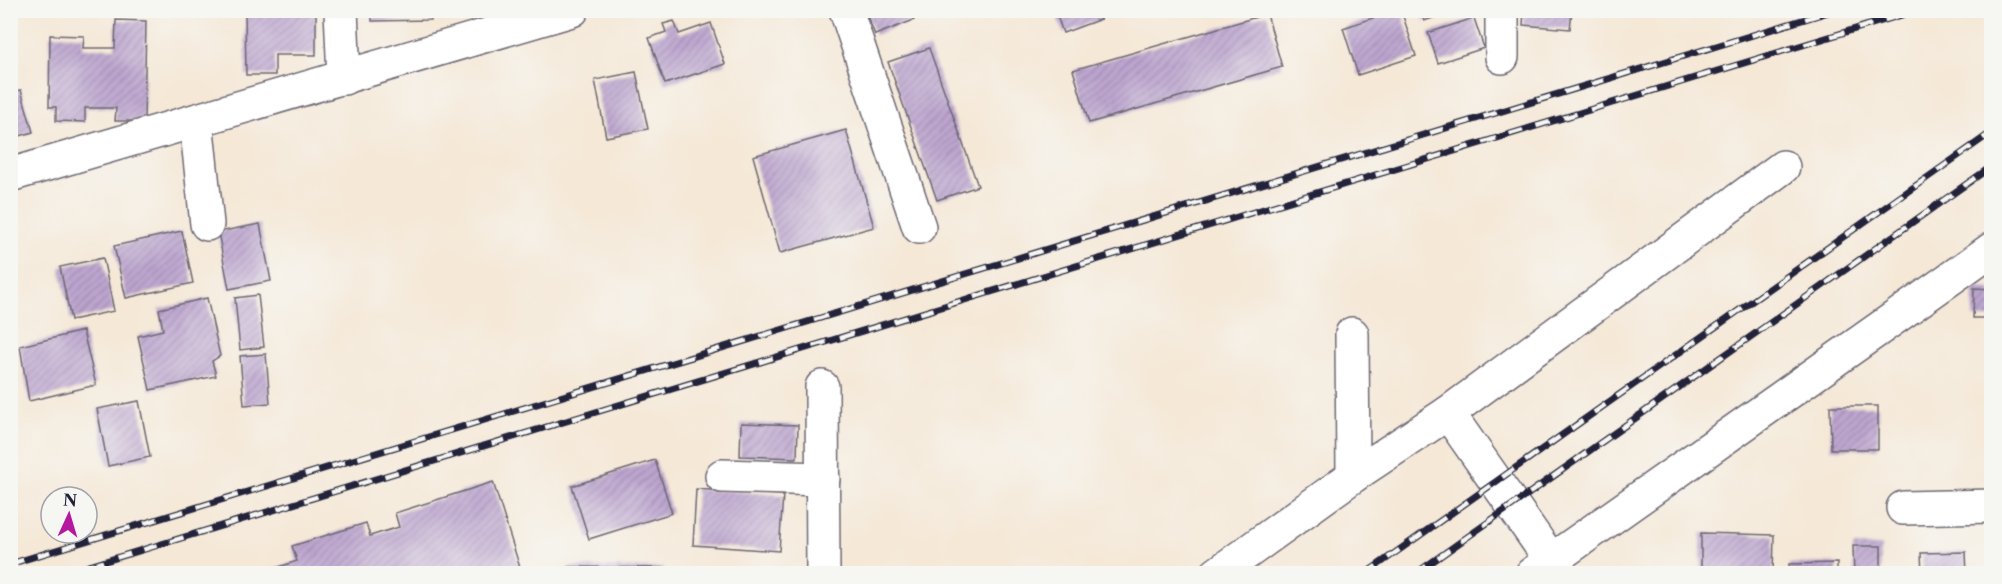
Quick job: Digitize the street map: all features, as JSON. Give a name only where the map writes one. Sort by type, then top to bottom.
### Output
[{"type":"street","points":[[341,10],[344,78]]},
{"type":"street","points":[[10,175],[572,10]]},
{"type":"street","points":[[846,10],[919,227]]},
{"type":"street","points":[[1502,10],[1502,57]]},
{"type":"street","points":[[196,121],[207,224]]},
{"type":"street","points":[[1217,573],[1353,476],[1448,413],[1783,167]]},
{"type":"street","points":[[1448,413],[1542,567],[1992,249]]},
{"type":"street","points":[[1352,334],[1353,476]]},
{"type":"street","points":[[822,387],[823,573]]},
{"type":"street","points":[[722,476],[823,479]]},
{"type":"street","points":[[1903,508],[1992,506]]},
{"type":"building","points":[[245,10],[316,10],[316,55],[275,55],[275,75],[246,75]]},
{"type":"building","points":[[372,10],[431,10],[431,20],[372,21]]},
{"type":"building","points":[[865,10],[911,10],[914,20],[875,35]]},
{"type":"building","points":[[1055,10],[1098,10],[1101,19],[1063,33]]},
{"type":"building","points":[[1401,10],[1416,56],[1358,75],[1343,28]]},
{"type":"building","points":[[1420,10],[1454,10],[1454,11],[1424,21]]},
{"type":"building","points":[[1524,10],[1572,10],[1570,29],[1523,25]]},
{"type":"building","points":[[1267,14],[1282,67],[1089,123],[1073,70]]},
{"type":"building","points":[[1474,18],[1484,48],[1438,63],[1428,33]]},
{"type":"building","points":[[116,20],[146,21],[144,121],[115,121],[116,108],[85,108],[85,122],[56,121],[56,107],[49,107],[50,35],[84,36],[83,48],[115,48]]},
{"type":"building","points":[[674,21],[679,34],[711,23],[725,64],[665,84],[649,38],[666,32],[663,24]]},
{"type":"building","points":[[929,48],[978,186],[937,200],[888,62]]},
{"type":"building","points":[[636,72],[648,129],[606,137],[595,80]]},
{"type":"building","points":[[21,90],[33,132],[10,139],[10,93]]},
{"type":"building","points":[[846,130],[874,227],[780,253],[753,156]]},
{"type":"building","points":[[260,224],[271,281],[229,289],[218,232]]},
{"type":"building","points":[[182,231],[193,283],[126,298],[114,246]]},
{"type":"building","points":[[103,258],[114,311],[71,320],[60,267]]},
{"type":"building","points":[[1974,288],[1992,289],[1992,318],[1973,318]]},
{"type":"building","points":[[258,295],[264,347],[240,350],[235,298]]},
{"type":"building","points":[[207,298],[220,356],[212,361],[216,376],[150,390],[138,336],[163,330],[159,309]]},
{"type":"building","points":[[83,331],[96,385],[29,401],[20,346]]},
{"type":"building","points":[[266,354],[270,403],[244,405],[240,356]]},
{"type":"building","points":[[139,401],[150,457],[108,466],[97,409]]},
{"type":"building","points":[[1830,406],[1878,406],[1878,449],[1831,449]]},
{"type":"building","points":[[741,423],[798,425],[797,458],[740,456]]},
{"type":"building","points":[[655,460],[672,513],[589,539],[572,486]]},
{"type":"building","points":[[493,482],[522,574],[258,574],[297,561],[292,546],[366,523],[370,536],[399,527],[395,513]]},
{"type":"building","points":[[696,489],[783,495],[779,551],[693,545]]},
{"type":"building","points":[[1701,533],[1774,535],[1773,574],[1701,574]]},
{"type":"building","points":[[1853,546],[1881,546],[1881,574],[1854,574]]},
{"type":"building","points":[[1966,552],[1967,574],[1922,574],[1921,553]]},
{"type":"building","points":[[1837,563],[1837,574],[1789,574],[1789,564]]},
{"type":"building","points":[[568,567],[664,568],[664,574],[568,574]]},
{"type":"railway","points":[[10,564],[1835,10]]},
{"type":"railway","points":[[63,574],[1918,10]]},
{"type":"railway","points":[[1365,574],[1992,132]]},
{"type":"railway","points":[[1415,574],[1992,166]]}]
